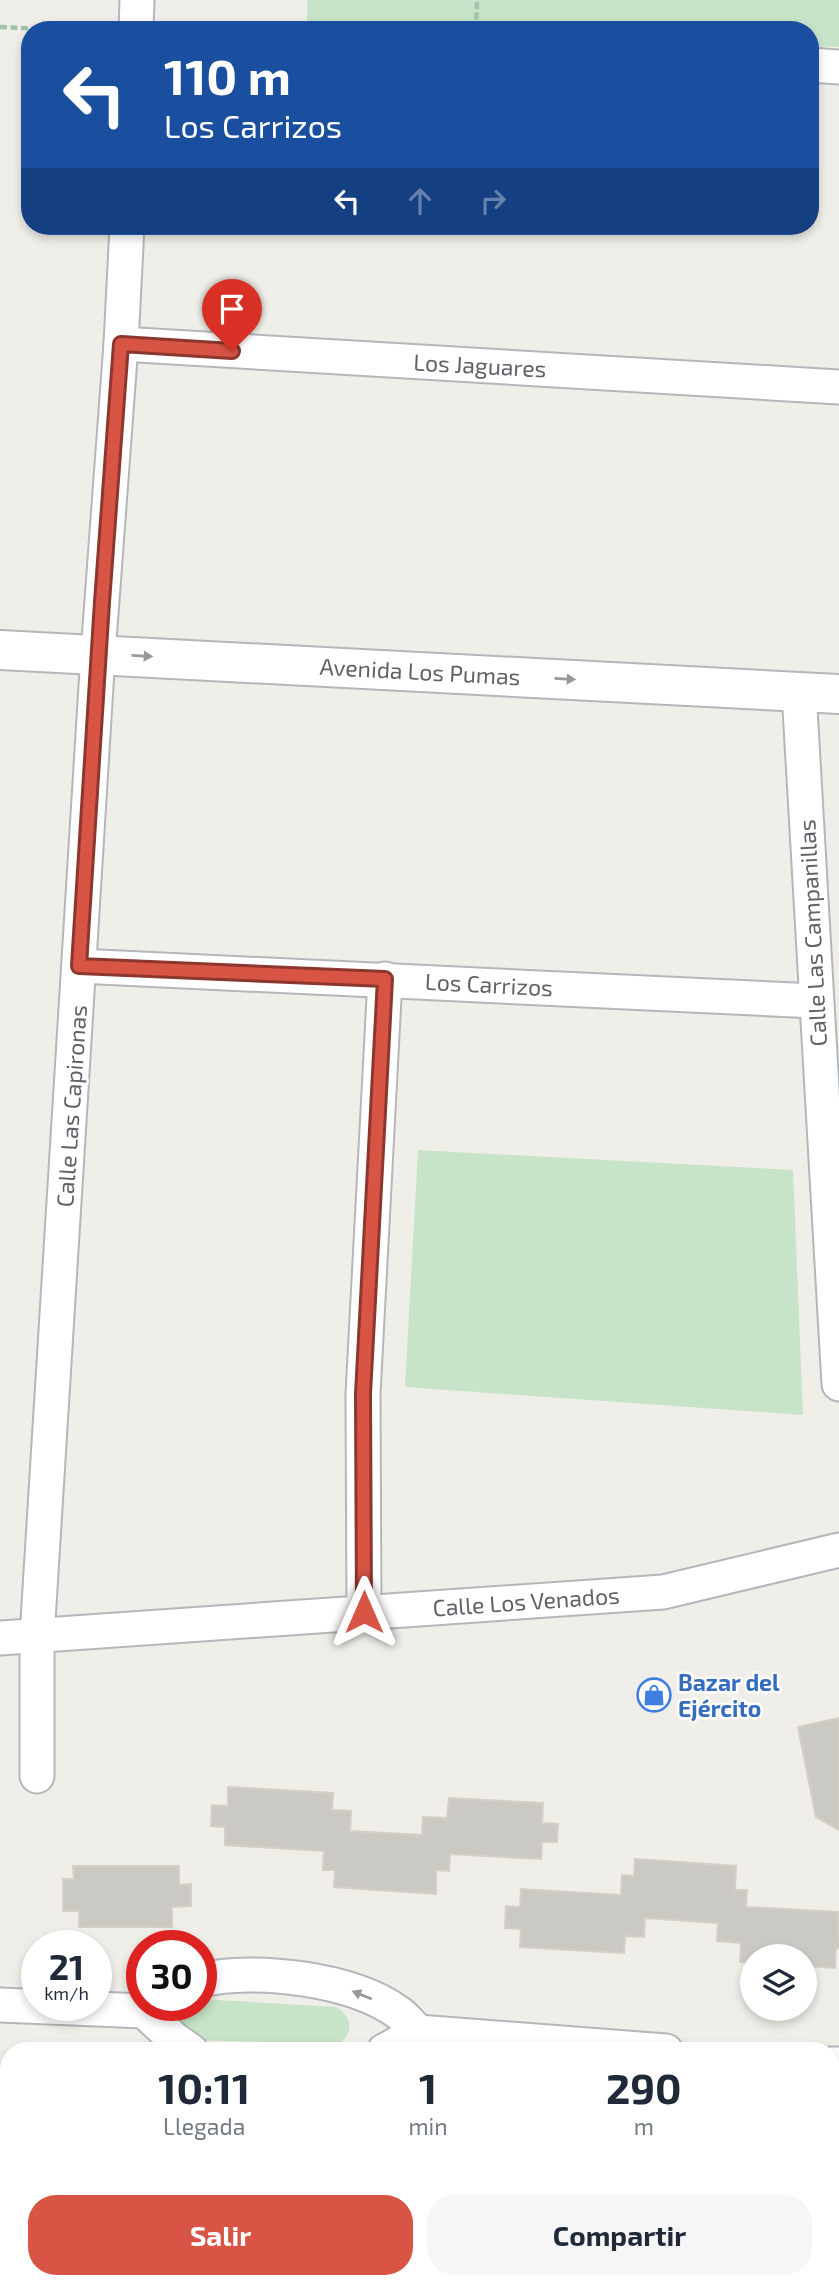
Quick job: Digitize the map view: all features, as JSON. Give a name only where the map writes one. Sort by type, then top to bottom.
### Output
[{"type":"street","points":[[136,21],[137,0]]},
{"type":"street","points":[[819,66],[839,67]]},
{"type":"street","name":"Calle Las Capironas","points":[[37,1776],[37,1637],[127,235]]},
{"type":"street","name":"Los Jaguares","points":[[121,344],[839,387]]},
{"type":"street","name":"Avenida Los Pumas","points":[[0,650],[839,694]]},
{"type":"street","name":"Calle Las Campanillas","points":[[799,691],[839,1384]]},
{"type":"street","name":"Los Carrizos","points":[[79,966],[816,1001]]},
{"type":"street","points":[[364,1612],[363,1394],[385,979]]},
{"type":"street","name":"Calle Los Venados","points":[[0,1638],[663,1592],[839,1550]]},
{"type":"street","points":[[217,1978],[244,1974],[280,1975],[321,1982],[361,1994],[398,2012],[418,2032]]},
{"type":"street","points":[[0,2006],[126,2008]]},
{"type":"street","points":[[159,2021],[178,2042]]},
{"type":"street","points":[[400,2042],[418,2032],[549,2042]]},
{"type":"path","points":[[476,21],[477,0]]},
{"type":"path","points":[[0,27],[21,28]]},
{"type":"green space","points":[[307,0],[839,0],[839,47],[819,46],[819,21],[307,21]]},
{"type":"green space","points":[[418,1150],[793,1170],[803,1415],[405,1387]]},
{"type":"green space","points":[[217,2000],[336,2007],[346,2015],[349,2025],[347,2035],[340,2042],[191,2040],[172,2021],[217,2021]]},
{"type":"building","points":[[839,1718],[839,1830],[816,1817],[798,1727]]},
{"type":"building","points":[[228,1787],[333,1793],[332,1810],[351,1811],[350,1831],[422,1835],[423,1817],[447,1818],[449,1798],[543,1803],[542,1823],[558,1824],[557,1842],[542,1842],[541,1859],[450,1854],[449,1871],[436,1870],[436,1894],[334,1887],[335,1870],[323,1870],[324,1851],[225,1845],[225,1827],[211,1826],[212,1805],[228,1806]]},
{"type":"building","points":[[635,1859],[736,1866],[735,1890],[747,1890],[746,1907],[838,1912],[839,1948],[836,1948],[835,1968],[817,1967],[817,1944],[741,1944],[717,1941],[718,1923],[645,1918],[644,1937],[625,1936],[624,1953],[520,1947],[521,1929],[505,1928],[506,1906],[520,1907],[521,1889],[621,1895],[622,1875],[634,1876]]},
{"type":"building","points":[[73,1866],[179,1866],[179,1885],[191,1884],[191,1906],[172,1907],[172,1927],[79,1927],[79,1911],[63,1911],[63,1879],[74,1879]]},
{"type":"place","name":"Bazar del Ejército","points":[[654,1695]]},
{"type":"route","points":[[232,351],[121,344],[79,966],[385,979],[363,1394],[364,1612]]}]
